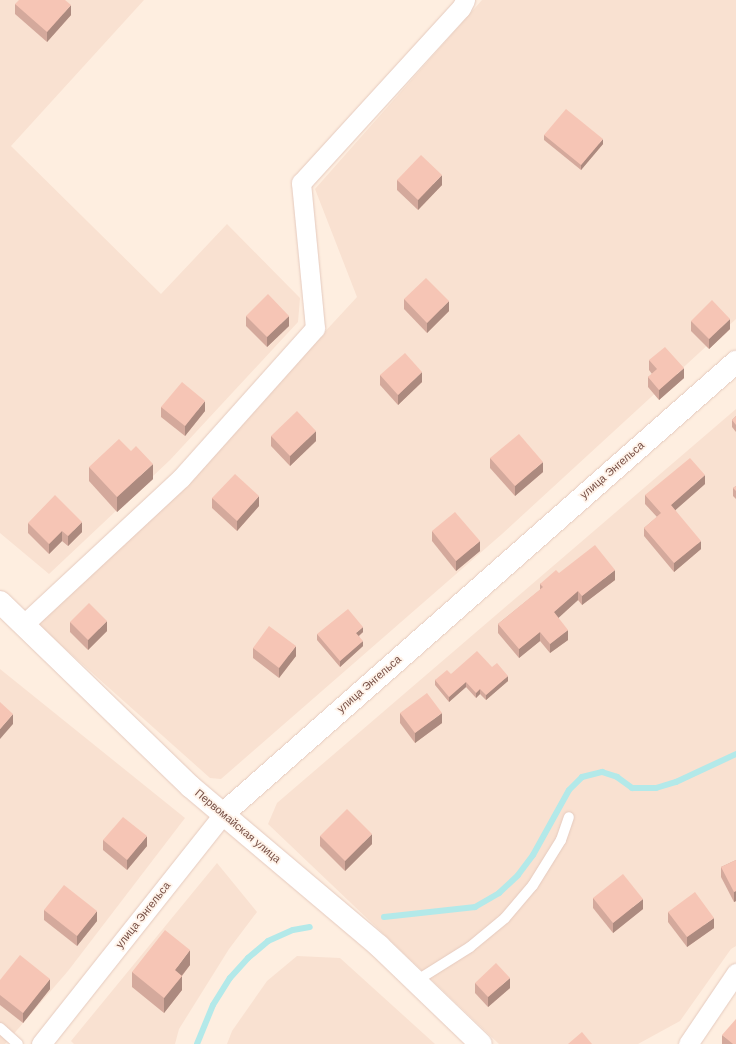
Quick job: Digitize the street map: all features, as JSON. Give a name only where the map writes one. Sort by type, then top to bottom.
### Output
[{"type":"street","points":[[24,624],[180,478],[316,328],[301,183],[461,8],[465,0]]},
{"type":"street","name":"улица Энгельса","points":[[44,1043],[223,814],[736,362]]},
{"type":"street","name":"Первомайская улица","points":[[0,602],[191,787],[416,981],[481,1044]]},
{"type":"street","points":[[689,1044],[736,973]]},
{"type":"lane","points":[[416,981],[470,947],[505,918],[533,885],[561,840],[568,817]]},
{"type":"lane","points":[[0,1028],[18,1044]]},
{"type":"shaded area","points":[[0,0],[144,0],[11,146],[161,294],[227,224],[300,298],[298,322],[170,460],[49,574],[0,533]]},
{"type":"shaded area","points":[[482,0],[736,0],[736,319],[502,534],[221,779],[210,778],[34,621],[211,455],[357,297],[315,189]]},
{"type":"shaded area","points":[[736,409],[736,946],[731,949],[680,1021],[638,1044],[499,1044],[268,824],[277,803]]},
{"type":"shaded area","points":[[0,669],[185,818],[68,971],[5,1044],[0,1044]]},
{"type":"shaded area","points":[[217,863],[257,912],[229,949],[179,1029],[175,1044],[74,1044],[71,1041]]},
{"type":"shaded area","points":[[297,956],[340,958],[435,1044],[227,1044],[232,1031],[267,981]]},
{"type":"building","points":[[19,0],[65,0],[71,5],[47,32],[15,4]]},
{"type":"building","points":[[566,109],[603,139],[581,165],[544,135]]},
{"type":"building","points":[[421,155],[442,175],[418,200],[397,180]]},
{"type":"building","points":[[426,278],[449,301],[427,323],[404,299]]},
{"type":"building","points":[[268,294],[289,316],[267,337],[246,316]]},
{"type":"building","points":[[712,300],[730,319],[709,339],[691,321]]},
{"type":"building","points":[[665,347],[684,368],[659,390],[648,377],[657,369],[649,360]]},
{"type":"building","points":[[405,353],[422,372],[398,395],[380,375]]},
{"type":"building","points":[[182,382],[205,401],[185,426],[161,407]]},
{"type":"building","points":[[297,411],[316,431],[290,456],[271,436]]},
{"type":"building","points":[[736,416],[736,425],[732,420]]},
{"type":"building","points":[[519,434],[543,462],[515,486],[490,458]]},
{"type":"building","points":[[119,439],[131,451],[136,446],[153,464],[117,497],[89,467]]},
{"type":"building","points":[[690,458],[705,475],[671,505],[701,541],[674,563],[644,528],[661,513],[645,495]]},
{"type":"building","points":[[235,474],[259,496],[237,521],[212,498]]},
{"type":"building","points":[[55,495],[82,522],[68,536],[62,531],[49,544],[28,523]]},
{"type":"building","points":[[455,512],[480,541],[456,561],[432,531]]},
{"type":"building","points":[[595,545],[615,570],[582,596],[578,591],[554,612],[568,630],[550,644],[540,632],[519,649],[498,624],[543,587],[540,584],[556,570],[559,573]]},
{"type":"building","points":[[89,603],[107,621],[88,640],[70,622]]},
{"type":"building","points":[[348,609],[363,627],[356,633],[363,641],[340,661],[317,634]]},
{"type":"building","points":[[269,626],[296,646],[279,668],[253,648]]},
{"type":"building","points":[[477,651],[492,667],[497,663],[508,676],[486,695],[480,689],[476,693],[466,682],[449,697],[435,680],[447,670],[451,674]]},
{"type":"building","points":[[427,693],[442,713],[415,733],[400,713]]},
{"type":"building","points":[[0,702],[13,714],[0,729]]},
{"type":"building","points":[[347,809],[372,834],[345,861],[320,836]]},
{"type":"building","points":[[123,817],[147,836],[127,860],[103,840]]},
{"type":"building","points":[[736,860],[736,891],[734,892],[721,867]]},
{"type":"building","points":[[623,874],[643,899],[613,923],[593,898]]},
{"type":"building","points":[[64,885],[97,911],[77,936],[44,910]]},
{"type":"building","points":[[695,892],[714,918],[687,937],[668,912]]},
{"type":"building","points":[[165,930],[190,950],[175,970],[182,976],[164,998],[132,972]]},
{"type":"building","points":[[20,955],[50,979],[23,1013],[0,995],[0,980]]},
{"type":"building","points":[[496,963],[510,978],[488,997],[475,983]]},
{"type":"building","points":[[736,1019],[736,1044],[733,1044],[722,1035]]},
{"type":"building","points":[[582,1032],[592,1044],[568,1044]]},
{"type":"waterway","points":[[384,917],[475,907],[499,893],[518,875],[533,855],[569,790],[582,777],[602,772],[617,777],[632,788],[656,788],[676,782],[736,754]]},
{"type":"waterway","points":[[197,1044],[213,1005],[230,978],[248,958],[268,941],[293,930],[310,927]]}]
